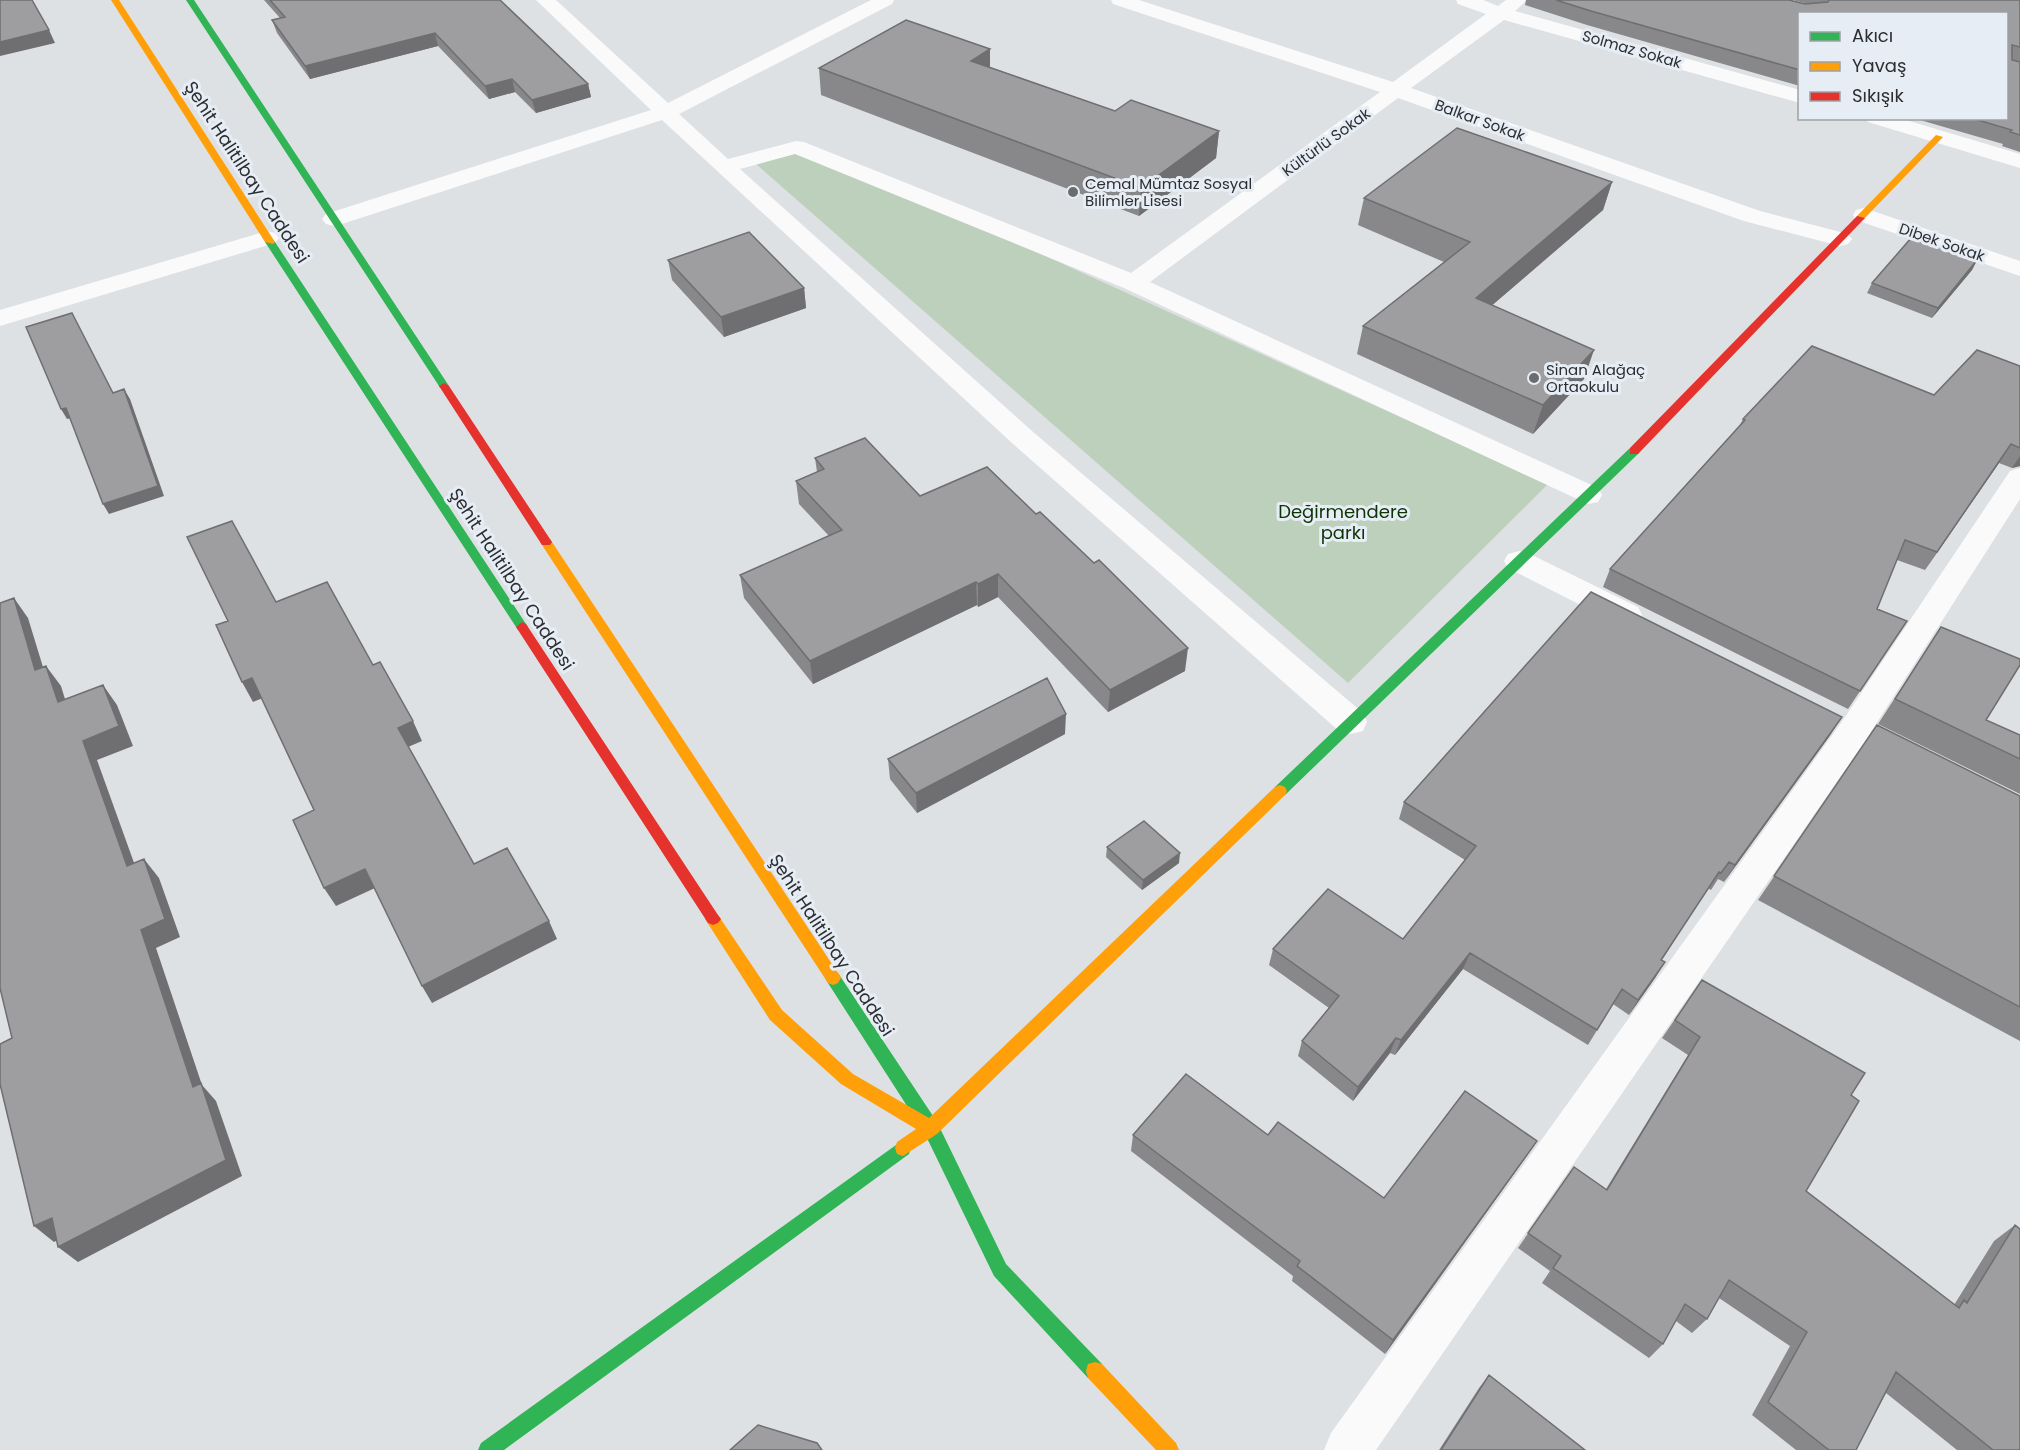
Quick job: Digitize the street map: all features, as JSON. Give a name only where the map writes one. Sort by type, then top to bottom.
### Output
[{"type":"main road","name":"Şehit Halitilbay Caddesi","points":[[115,0],[267,238],[776,1015],[847,1079],[931,1128]]},
{"type":"main road","name":"Şehit Halitilbay Caddesi","points":[[190,0],[931,1128],[1000,1270],[1169,1450]]},
{"type":"main road","points":[[488,1450],[931,1128],[1651,434],[1940,137]]},
{"type":"street","points":[[545,0],[724,167],[1022,437],[1351,722]]},
{"type":"street","points":[[334,219],[666,112],[885,0]]},
{"type":"street","name":"Balkar Sokak","points":[[1120,0],[1396,90],[1752,216],[1840,239]]},
{"type":"street","name":"Solmaz Sokak","points":[[1465,0],[1510,6],[1798,96]]},
{"type":"street","name":"Kültürlü Sokak","points":[[1133,283],[1510,6]]},
{"type":"street","points":[[1882,120],[2020,161]]},
{"type":"street","points":[[724,167],[796,147],[1133,283],[1587,495]]},
{"type":"street","name":"Dibek Sokak","points":[[1864,215],[2020,269]]},
{"type":"street","points":[[0,318],[267,238]]},
{"type":"street","points":[[1348,1450],[1855,729],[2020,477]]},
{"type":"street","points":[[1519,561],[1655,629]]},
{"type":"green space","name":"Değirmendere parkı","points":[[796,143],[1548,484],[1348,683],[748,157]]},
{"type":"building","points":[[0,0],[32,0],[49,30],[0,42]]},
{"type":"building","points":[[270,0],[500,0],[588,84],[532,100],[512,79],[485,86],[435,33],[305,66],[272,20],[285,17]]},
{"type":"building","points":[[1556,0],[1789,0],[1805,4],[1828,2],[1829,0],[2020,0],[2020,47],[2012,45],[2012,60],[2020,62],[2020,135],[2010,132],[2012,130],[1978,120],[2008,120],[2008,12],[1798,12],[1798,69]]},
{"type":"building","points":[[906,20],[990,49],[971,61],[1115,111],[1131,100],[1219,131],[1141,188],[819,68]]},
{"type":"building","points":[[1457,128],[1612,182],[1476,298],[1594,350],[1543,405],[1363,326],[1470,242],[1364,198]]},
{"type":"building","points":[[749,232],[804,288],[721,317],[668,260]]},
{"type":"building","points":[[1912,237],[1977,260],[1938,308],[1872,283]]},
{"type":"building","points":[[72,313],[113,393],[124,389],[158,486],[103,504],[66,408],[61,409],[26,327]]},
{"type":"building","points":[[1812,346],[1934,395],[1977,350],[2020,366],[2020,448],[2011,444],[1937,552],[1905,540],[1877,609],[1907,621],[1860,691],[1610,569],[1745,420],[1743,419]]},
{"type":"building","points":[[865,438],[920,496],[987,467],[1036,514],[1040,512],[1094,563],[1099,560],[1188,648],[1110,690],[998,574],[978,584],[976,582],[810,661],[740,575],[842,530],[796,481],[824,469],[815,458]]},
{"type":"building","points":[[232,521],[276,602],[327,582],[373,665],[380,662],[413,721],[398,728],[474,864],[507,848],[549,921],[422,986],[365,869],[324,888],[293,820],[314,810],[252,678],[242,682],[216,625],[228,621],[187,537]]},
{"type":"building","points":[[1591,592],[1842,717],[1735,865],[1729,862],[1721,873],[1719,872],[1661,960],[1665,962],[1638,1000],[1622,989],[1597,1030],[1470,953],[1401,1040],[1396,1038],[1358,1087],[1302,1041],[1339,996],[1273,949],[1328,889],[1403,939],[1476,846],[1404,802]]},
{"type":"building","points":[[14,598],[35,670],[46,666],[58,702],[103,685],[119,726],[83,741],[127,866],[144,859],[165,919],[141,930],[193,1087],[201,1083],[226,1160],[58,1247],[52,1218],[34,1226],[0,1084],[0,1044],[12,1038],[0,988],[0,603]]},
{"type":"building","points":[[1941,627],[2020,659],[2020,665],[1986,720],[2020,735],[2020,759],[1895,699]]},
{"type":"building","points":[[1047,678],[1066,714],[916,793],[888,759]]},
{"type":"building","points":[[1877,725],[2020,796],[2020,1007],[1774,876]]},
{"type":"building","points":[[1144,821],[1180,853],[1143,880],[1107,847]]},
{"type":"building","points":[[1702,980],[1865,1073],[1851,1095],[1859,1101],[1806,1191],[1959,1308],[1964,1300],[1967,1303],[2015,1225],[2020,1229],[2020,1450],[1993,1450],[1896,1372],[1856,1450],[1829,1450],[1768,1402],[1807,1332],[1729,1280],[1707,1319],[1685,1304],[1663,1344],[1553,1268],[1561,1256],[1528,1233],[1574,1167],[1607,1190],[1700,1037],[1675,1020]]},
{"type":"building","points":[[1186,1074],[1268,1135],[1278,1122],[1384,1198],[1465,1091],[1537,1141],[1393,1340],[1297,1266],[1300,1261],[1133,1135]]},
{"type":"building","points":[[1489,1375],[1585,1450],[1441,1450]]},
{"type":"building","points":[[758,1425],[817,1443],[822,1450],[730,1450]]},
{"type":"traffic: fast","points":[[190,0],[444,386]]},
{"type":"traffic: fast","points":[[270,242],[522,627]]},
{"type":"traffic: fast","points":[[1280,791],[1634,451]]},
{"type":"traffic: fast","points":[[833,978],[931,1128],[1000,1270],[1095,1371]]},
{"type":"traffic: fast","points":[[488,1450],[903,1148]]},
{"type":"traffic: slow","points":[[115,0],[270,242]]},
{"type":"traffic: slow","points":[[1860,218],[1939,137]]},
{"type":"traffic: slow","points":[[546,542],[833,978]]},
{"type":"traffic: slow","points":[[903,1148],[931,1128],[1280,791]]},
{"type":"traffic: slow","points":[[713,919],[776,1015],[847,1079],[924,1124]]},
{"type":"traffic: slow","points":[[1095,1371],[1169,1450]]},
{"type":"traffic: jam","points":[[1634,451],[1860,218]]},
{"type":"traffic: jam","points":[[444,386],[546,542]]},
{"type":"traffic: jam","points":[[522,627],[713,919]]},
{"type":"place","name":"Cemal Mümtaz Sosyal Bilimler Lisesi","points":[[1073,192]]},
{"type":"place","name":"Sinan Alağaç Ortaokulu","points":[[1534,378]]}]
